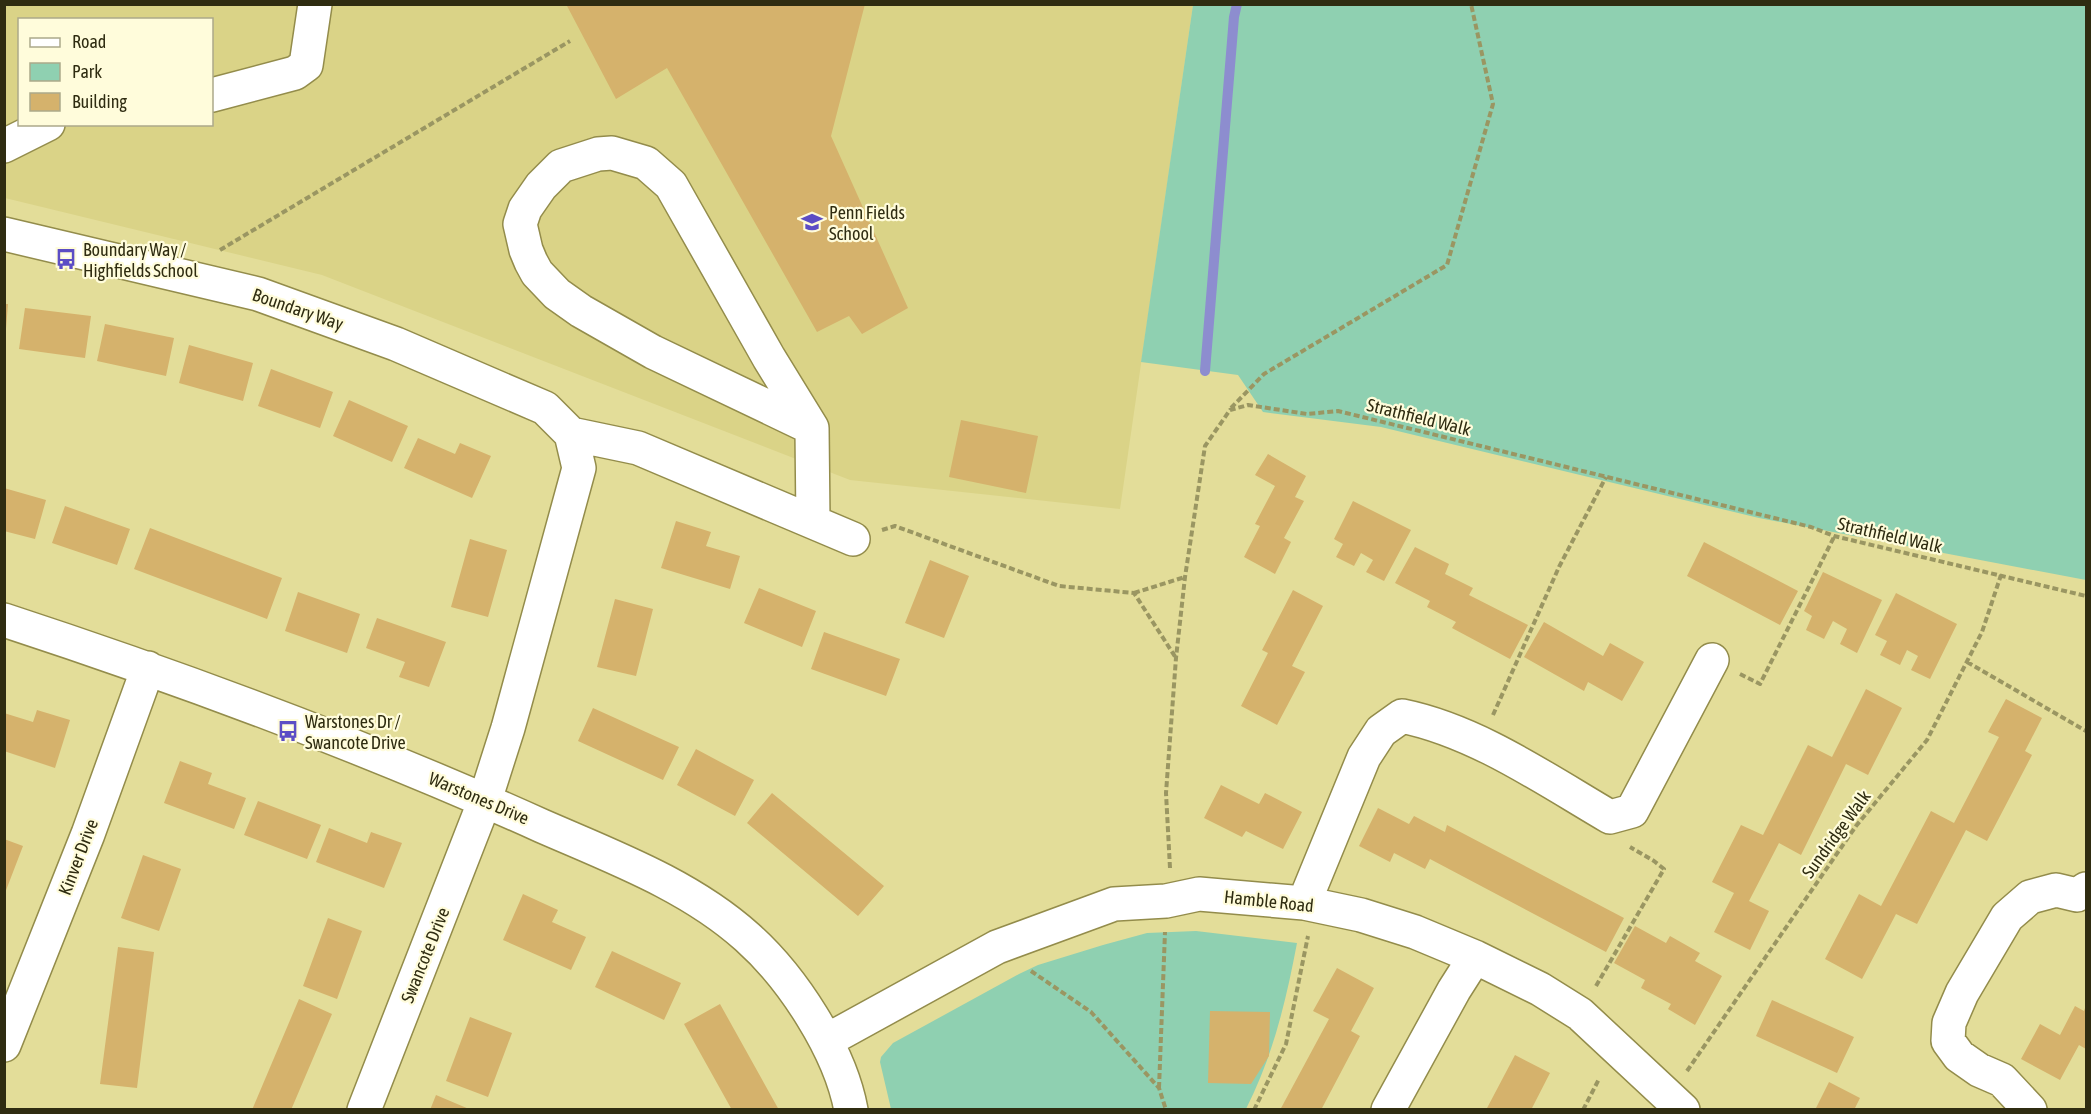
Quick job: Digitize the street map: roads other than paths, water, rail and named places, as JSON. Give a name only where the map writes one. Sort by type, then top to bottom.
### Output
[{"type":"street","points":[[213,94],[295,73],[306,66],[315,4]]},
{"type":"street","points":[[4,146],[44,126]]},
{"type":"street","points":[[812,428],[653,352],[556,294],[537,273],[531,262],[520,224],[525,209],[541,186],[561,166],[598,154],[612,153],[646,163],[671,185],[769,358],[812,428],[813,522]]},
{"type":"street","name":"Boundary Way","points":[[4,234],[258,294],[396,344],[545,408],[571,434]]},
{"type":"street","points":[[571,434],[638,448],[853,539]]},
{"type":"street","name":"Swancote Drive","points":[[364,1110],[485,800],[508,728],[579,468],[571,434]]},
{"type":"street","name":"Warstones Drive","points":[[4,620],[148,668],[328,736],[485,800],[661,880],[717,914],[748,938],[784,978],[826,1041],[838,1065],[851,1110]]},
{"type":"street","points":[[1304,903],[1364,757],[1381,731],[1402,716],[1429,721],[1480,743],[1610,817],[1632,811],[1712,660]]},
{"type":"street","name":"Kinver Drive","points":[[4,1045],[88,834],[148,668]]},
{"type":"street","points":[[2030,1110],[2002,1080],[1979,1070],[1959,1056],[1948,1041],[1949,1023],[1962,993],[2007,917],[2030,897],[2056,890],[2078,895],[2086,889]]},
{"type":"street","name":"Hamble Road","points":[[826,1041],[1005,943],[1114,904],[1166,901],[1199,894],[1304,903],[1361,915],[1415,932],[1475,957],[1540,988],[1580,1014],[1676,1102]]},
{"type":"street","points":[[1388,1110],[1454,990],[1475,957]]},
{"type":"waterway","points":[[1205,371],[1234,17],[1237,4]]},
{"type":"place","name":"Penn Fields School","points":[[812,222]]},
{"type":"place","name":"Boundary Way / Highfields School","points":[[66,259]]},
{"type":"place","name":"Warstones Dr / Swancote Drive","points":[[288,731]]}]
